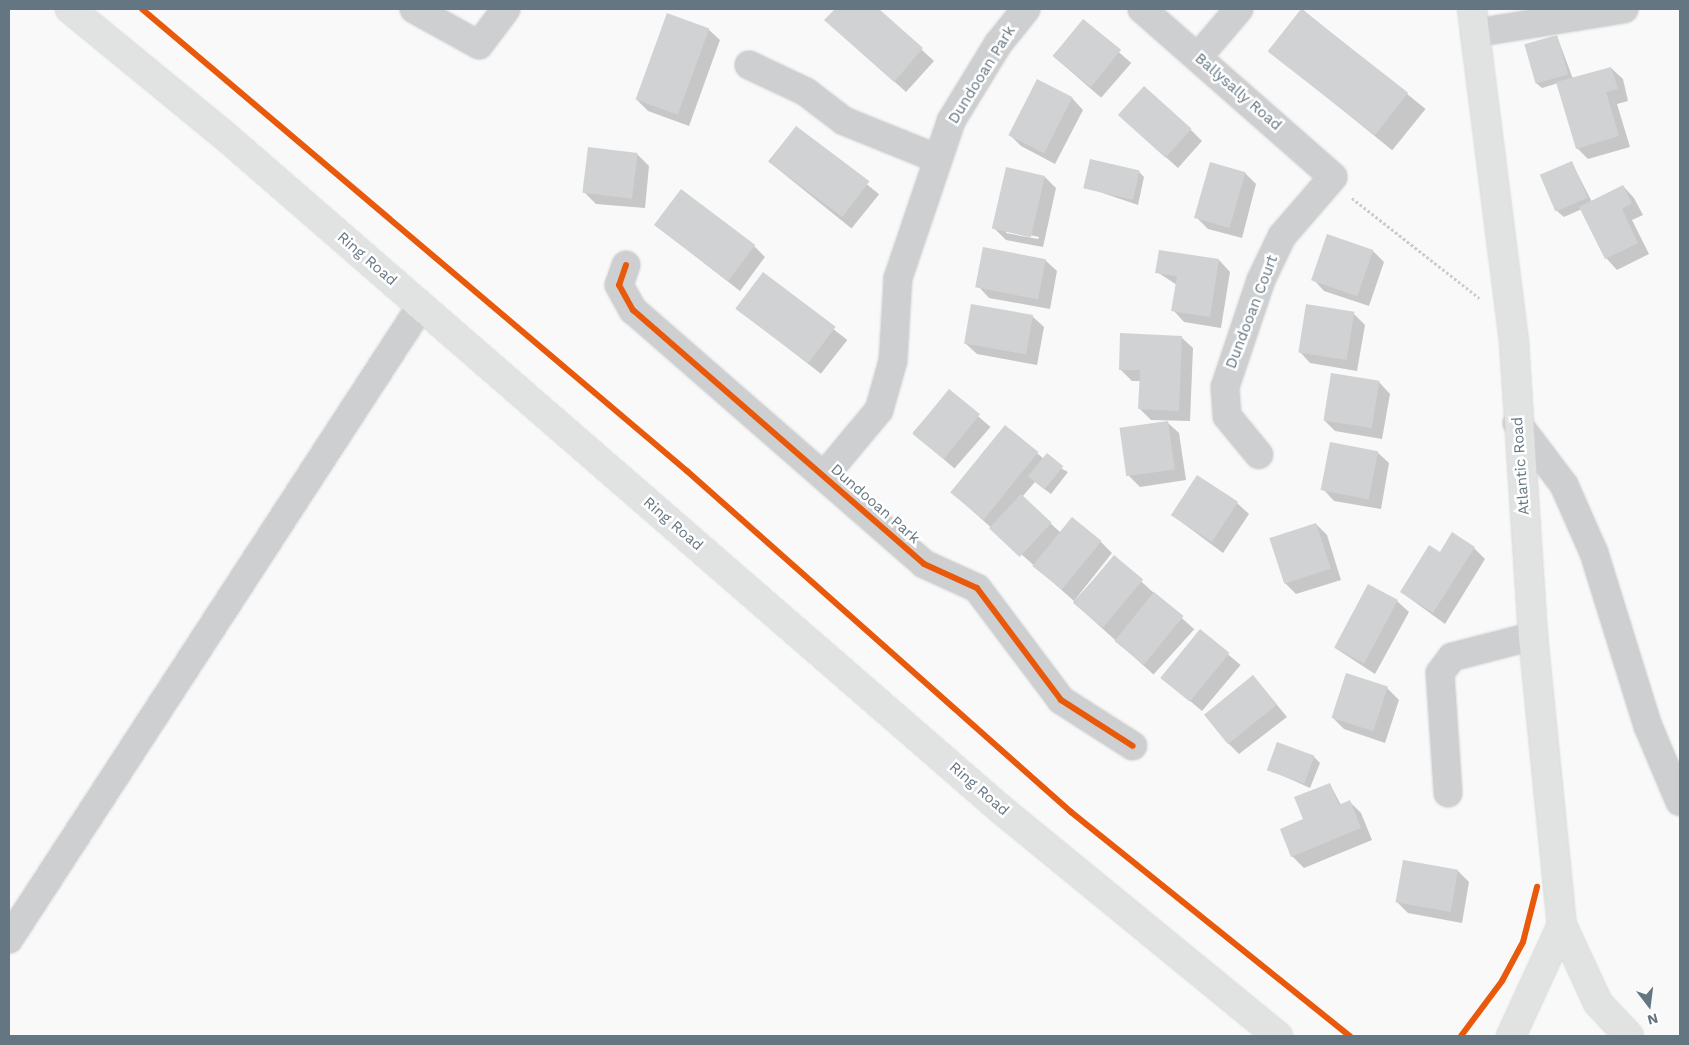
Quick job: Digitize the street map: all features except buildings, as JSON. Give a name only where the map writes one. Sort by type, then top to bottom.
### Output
[{"type":"main road","name":"Ring Road","points":[[70,9],[421,306],[1003,810],[1278,1036]]},
{"type":"main road","name":"Atlantic Road","points":[[1473,21],[1512,321],[1517,423],[1533,636],[1562,925],[1598,1003],[1629,1036]]},
{"type":"main road","points":[[1511,1036],[1562,925]]},
{"type":"street","points":[[414,9],[479,45],[506,9]]},
{"type":"street","name":"Dundooan Park","points":[[824,476],[879,410],[893,361],[898,278],[936,158],[951,121],[998,44],[1026,9]]},
{"type":"street","name":"Ballysally Road","points":[[1142,9],[1333,177]]},
{"type":"street","points":[[1198,57],[1239,9]]},
{"type":"street","points":[[1473,21],[1608,10]]},
{"type":"street","points":[[749,65],[806,92],[844,121],[936,158]]},
{"type":"street","name":"Dundooan Court","points":[[1259,455],[1227,416],[1224,387],[1261,280],[1282,236],[1333,177]]},
{"type":"street","name":"Dundooan Park","points":[[626,265],[618,285],[632,310],[924,564],[977,588],[1061,700],[1133,746]]},
{"type":"street","points":[[9,939],[421,306]]},
{"type":"street","points":[[1517,423],[1564,486],[1594,553],[1648,726],[1680,802]]},
{"type":"street","points":[[1448,793],[1440,673],[1452,657],[1533,636]]},
{"type":"path","points":[[1333,177],[1338,187],[1512,321]]},
{"type":"cycle path","points":[[142,9],[687,471],[1071,812],[1350,1036]]},
{"type":"cycle path","points":[[626,265],[619,285],[633,310],[924,564],[977,588],[1061,700],[1133,746]]},
{"type":"cycle path","points":[[1461,1036],[1502,981],[1523,942],[1537,887]]}]
